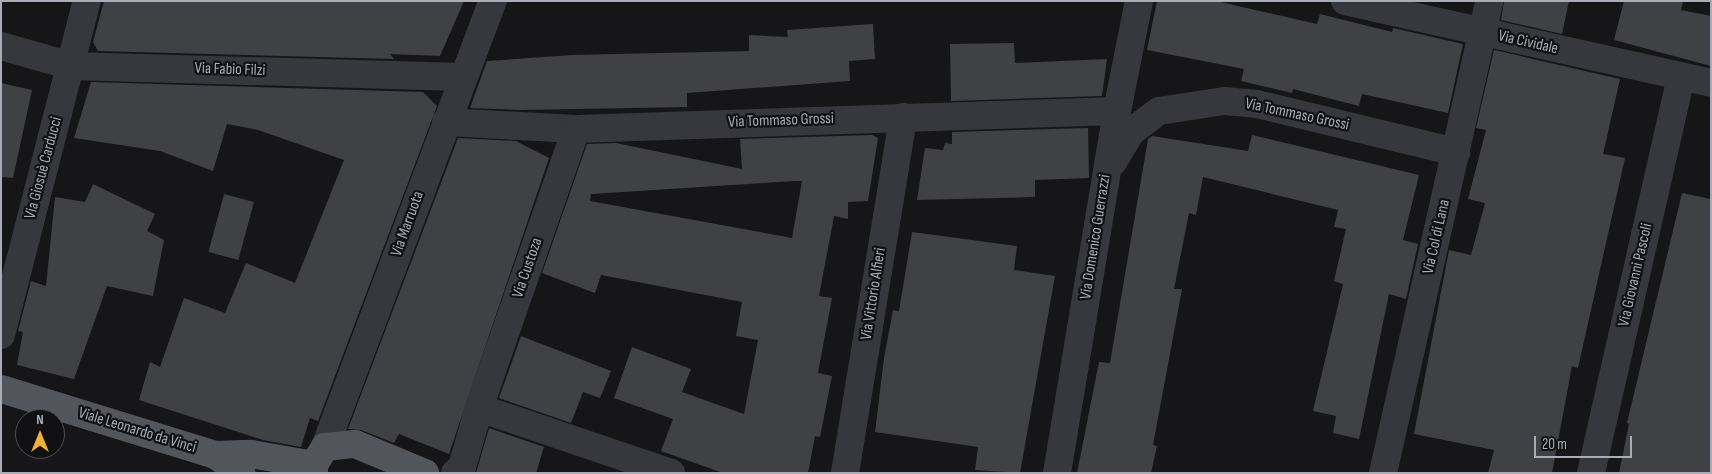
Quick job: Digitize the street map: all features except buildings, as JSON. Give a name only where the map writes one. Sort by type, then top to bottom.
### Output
[{"type":"main road","name":"Viale Leonardo da Vinci","points":[[1,389],[215,455],[242,473]]},
{"type":"main road","points":[[318,462],[355,444],[424,473]]},
{"type":"main road","name":"Viale Leonardo da Vinci","points":[[215,455],[251,454],[318,462]]},
{"type":"street","name":"Via Giosuè Carducci","points":[[1,335],[87,1]]},
{"type":"street","name":"Via Marruota","points":[[318,462],[492,1]]},
{"type":"street","name":"Via Domenico Guerrazzi","points":[[1057,473],[1117,111],[1139,1]]},
{"type":"street","name":"Via Cividale","points":[[1345,1],[1711,83]]},
{"type":"street","name":"Via Col di Lana","points":[[1384,473],[1489,1]]},
{"type":"street","name":"Via Fabio Filzi","points":[[1,46],[71,66],[462,77]]},
{"type":"street","name":"Via Giovanni Pascoli","points":[[1591,473],[1680,77]]},
{"type":"street","name":"Via Tommaso Grossi","points":[[1107,172],[1131,132],[1159,111],[1224,101],[1257,104],[1456,152]]},
{"type":"street","name":"Via Tommaso Grossi","points":[[446,122],[576,129],[1117,111]]},
{"type":"street","name":"Via Vittorio Alfieri","points":[[847,472],[903,117]]},
{"type":"street","name":"Via Custoza","points":[[455,473],[462,467],[479,408],[576,129]]},
{"type":"street","points":[[479,408],[671,473]]}]
